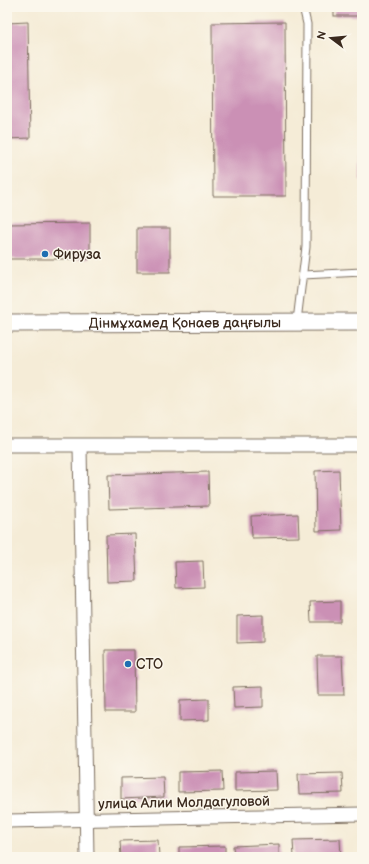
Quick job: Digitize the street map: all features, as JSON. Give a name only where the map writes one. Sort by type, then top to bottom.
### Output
[{"type":"street","name":"Дінмұхамед Қонаев даңғылы","points":[[7,323],[362,322]]},
{"type":"street","points":[[7,445],[362,445]]},
{"type":"street","points":[[80,446],[87,857]]},
{"type":"street","name":"улица Алии Молдагуловой","points":[[7,822],[362,814]]},
{"type":"lane","points":[[296,321],[306,247],[307,24],[304,11],[301,7]]},
{"type":"lane","points":[[303,275],[362,272]]},
{"type":"building","points":[[334,7],[362,7],[362,16],[334,16]]},
{"type":"building","points":[[28,22],[30,138],[7,139],[7,23]]},
{"type":"building","points":[[285,22],[286,196],[213,196],[212,23]]},
{"type":"building","points":[[360,51],[362,51],[362,180],[360,180]]},
{"type":"building","points":[[90,223],[90,259],[7,259],[7,224]]},
{"type":"building","points":[[137,228],[170,228],[170,272],[137,272]]},
{"type":"building","points":[[339,470],[341,530],[316,531],[315,471]]},
{"type":"building","points":[[208,472],[209,506],[109,509],[108,475]]},
{"type":"building","points":[[298,514],[299,537],[252,538],[251,516]]},
{"type":"building","points":[[135,534],[137,581],[107,582],[106,535]]},
{"type":"building","points":[[203,561],[204,587],[176,588],[175,562]]},
{"type":"building","points":[[340,601],[340,622],[311,622],[310,602]]},
{"type":"building","points":[[263,615],[263,642],[237,643],[237,616]]},
{"type":"building","points":[[105,650],[134,650],[135,712],[106,712]]},
{"type":"building","points":[[317,656],[342,656],[344,695],[318,695]]},
{"type":"building","points":[[263,686],[263,707],[234,708],[233,687]]},
{"type":"building","points":[[209,699],[209,720],[180,721],[180,700]]},
{"type":"building","points":[[222,771],[223,791],[178,792],[178,772]]},
{"type":"building","points":[[276,771],[277,790],[235,791],[235,772]]},
{"type":"building","points":[[342,773],[343,793],[299,794],[298,774]]},
{"type":"building","points":[[163,777],[164,797],[121,799],[121,778]]},
{"type":"building","points":[[340,839],[341,857],[294,857],[293,840]]},
{"type":"building","points":[[158,840],[159,857],[121,857],[120,841]]},
{"type":"building","points":[[279,844],[279,857],[234,857],[233,846]]},
{"type":"building","points":[[225,846],[225,857],[179,857],[179,847]]},
{"type":"place","name":"Фируза","points":[[45,254]]},
{"type":"place","name":"СТО","points":[[128,664]]}]
